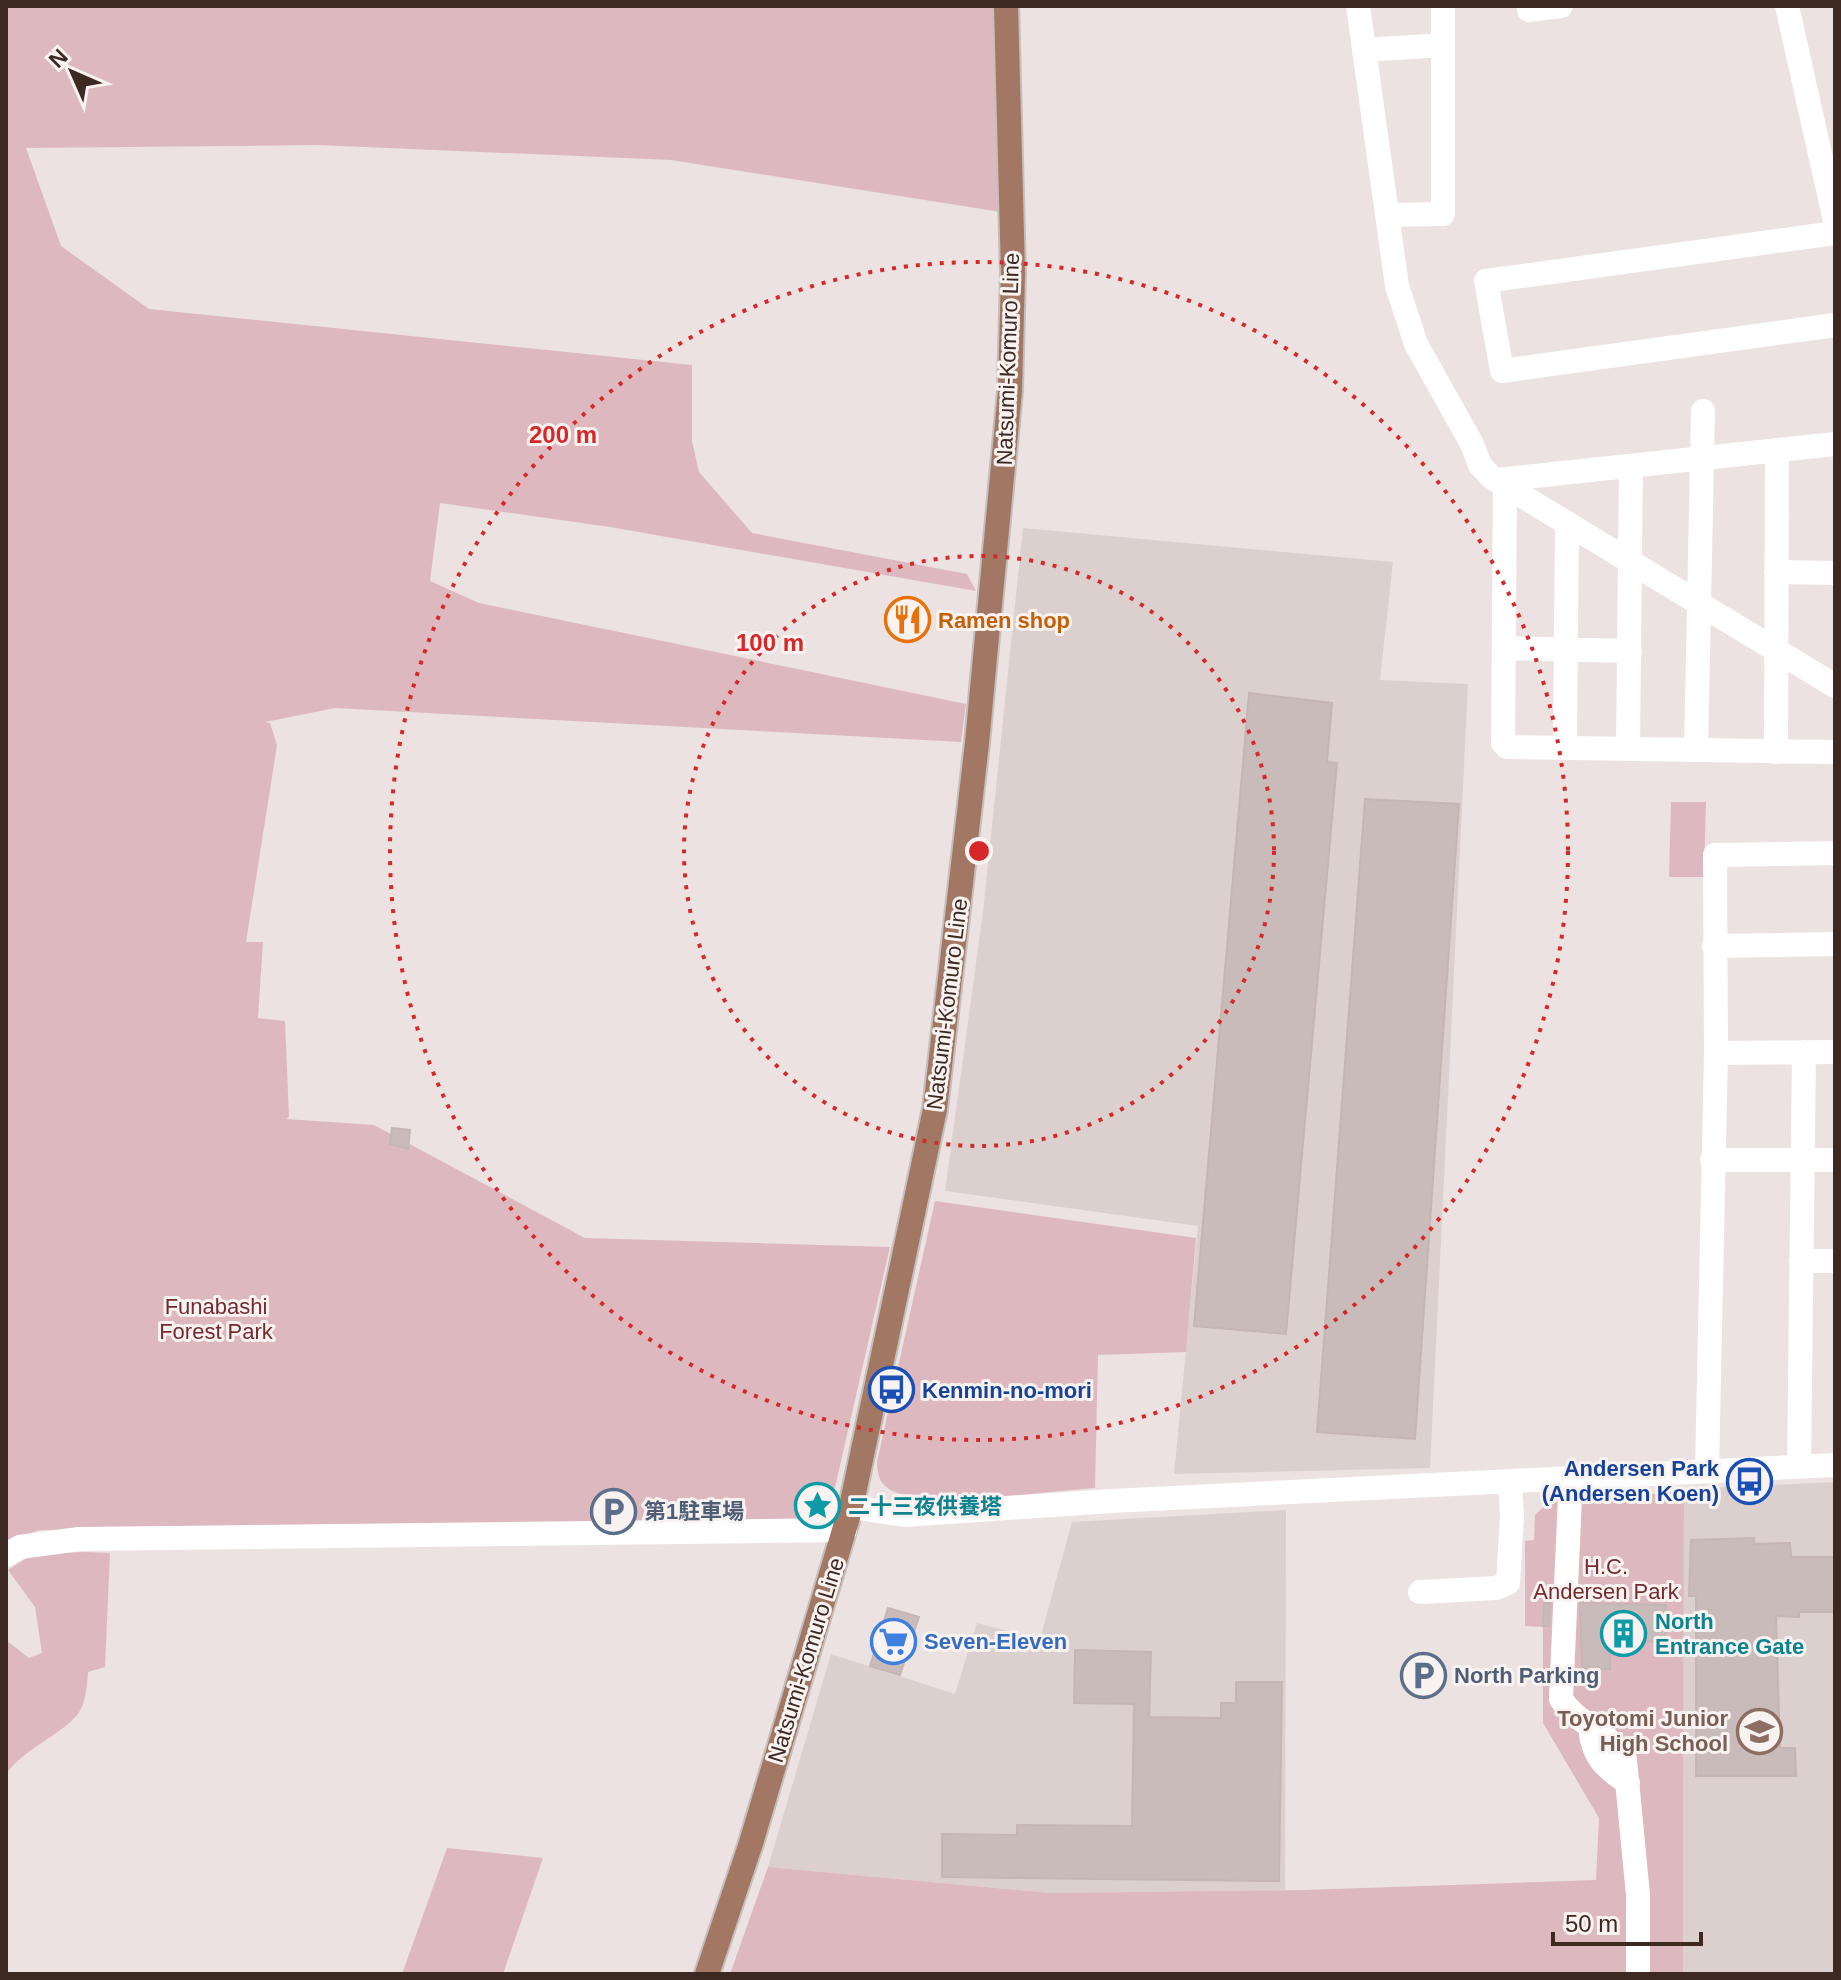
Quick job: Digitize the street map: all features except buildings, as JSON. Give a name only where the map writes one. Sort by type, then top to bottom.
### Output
[{"type":"main road","name":"Natsumi-Komuro Line","points":[[707,1974],[751,1843],[848,1518],[935,1109],[1002,503],[1013,273],[1006,6]]},
{"type":"street","points":[[1358,6],[1397,286],[1416,344],[1472,444],[1480,465],[1501,483],[1835,686]]},
{"type":"street","points":[[1387,215],[1443,214],[1443,6]]},
{"type":"street","points":[[1529,6],[1529,10],[1561,6]]},
{"type":"street","points":[[1787,6],[1835,221]]},
{"type":"street","points":[[1364,50],[1443,45]]},
{"type":"street","points":[[1835,233],[1486,281],[1502,371],[1835,325]]},
{"type":"street","points":[[1696,750],[1702,605],[1703,411]]},
{"type":"street","points":[[1501,483],[1835,444]]},
{"type":"street","points":[[1776,752],[1777,450]]},
{"type":"street","points":[[1628,749],[1631,466]]},
{"type":"street","points":[[1501,483],[1503,743],[1507,747],[1835,752]]},
{"type":"street","points":[[1565,748],[1567,523]]},
{"type":"street","points":[[1776,572],[1835,573]]},
{"type":"street","points":[[1504,648],[1630,651]]},
{"type":"street","points":[[1707,1470],[1716,1053],[1715,855],[1835,853]]},
{"type":"street","points":[[1714,946],[1835,944]]},
{"type":"street","points":[[1799,1466],[1804,1052]]},
{"type":"street","points":[[1716,1053],[1835,1052]]},
{"type":"street","points":[[1712,1160],[1835,1160]]},
{"type":"street","points":[[1801,1261],[1835,1261]]},
{"type":"street","points":[[6,1555],[20,1547],[79,1539],[848,1518],[1187,1497],[1835,1465]]},
{"type":"street","points":[[1420,1592],[1496,1588],[1508,1583],[1512,1516],[1510,1483]]},
{"type":"street","points":[[1570,1497],[1561,1699],[1590,1728],[1619,1748],[1628,1783],[1638,1895],[1638,1974]]},
{"type":"shaded area","points":[[1023,528],[1393,562],[1380,680],[1468,684],[1430,1468],[1174,1474],[1198,1226],[945,1191],[983,912]]},
{"type":"shaded area","name":"Toyotomi Junior High School","points":[[1835,1482],[1835,1974],[1683,1974],[1684,1489]]},
{"type":"shaded area","points":[[1286,1510],[1285,1890],[1052,1893],[768,1867],[831,1654],[955,1694],[977,1623],[1040,1639],[1072,1522]]},
{"type":"green space","name":"Funabashi Forest Park","points":[[6,6],[995,8],[1001,212],[671,160],[317,145],[26,148],[61,246],[149,309],[692,365],[692,441],[699,472],[752,533],[967,574],[976,591],[610,527],[440,503],[430,581],[479,603],[966,704],[961,742],[335,708],[265,722],[270,723],[277,745],[246,942],[263,942],[258,1018],[285,1021],[289,1117],[286,1119],[374,1125],[585,1238],[890,1247],[828,1518],[821,1522],[40,1530],[6,1541]]},
{"type":"green space","points":[[1671,802],[1706,802],[1704,877],[1669,877]]},
{"type":"green space","points":[[935,1201],[1196,1238],[1186,1352],[1098,1355],[1095,1488],[988,1497],[928,1498],[889,1489],[881,1480],[877,1462]]},
{"type":"green space","name":"H.C. Andersen Park","points":[[1684,1489],[1683,1974],[730,1974],[768,1867],[1052,1893],[1303,1890],[1596,1880],[1599,1818],[1543,1723],[1543,1627],[1525,1626],[1525,1541],[1534,1540],[1535,1515],[1549,1502],[1610,1501]]},
{"type":"green space","points":[[110,1553],[105,1667],[88,1672],[81,1710],[71,1722],[23,1756],[6,1774],[6,1640],[29,1658],[42,1653],[35,1607],[8,1570],[33,1554]]},
{"type":"green space","points":[[447,1848],[543,1858],[503,1974],[402,1974]]},
{"type":"place","name":"Ramen shop","points":[[907,620]]},
{"type":"place","name":"Kenmin-no-mori","points":[[891,1390]]},
{"type":"place","name":"Andersen Park (Andersen Koen)","points":[[1750,1481]]},
{"type":"place","name":"二十三夜供養塔","points":[[817,1506]]},
{"type":"place","name":"第1駐車場","points":[[613,1511]]},
{"type":"place","name":"North Entrance Gate","points":[[1624,1634]]},
{"type":"place","name":"Seven-Eleven","points":[[893,1641]]},
{"type":"place","name":"North Parking","points":[[1423,1675]]},
{"type":"place","name":"Toyotomi Junior High School","points":[[1759,1731]]}]
